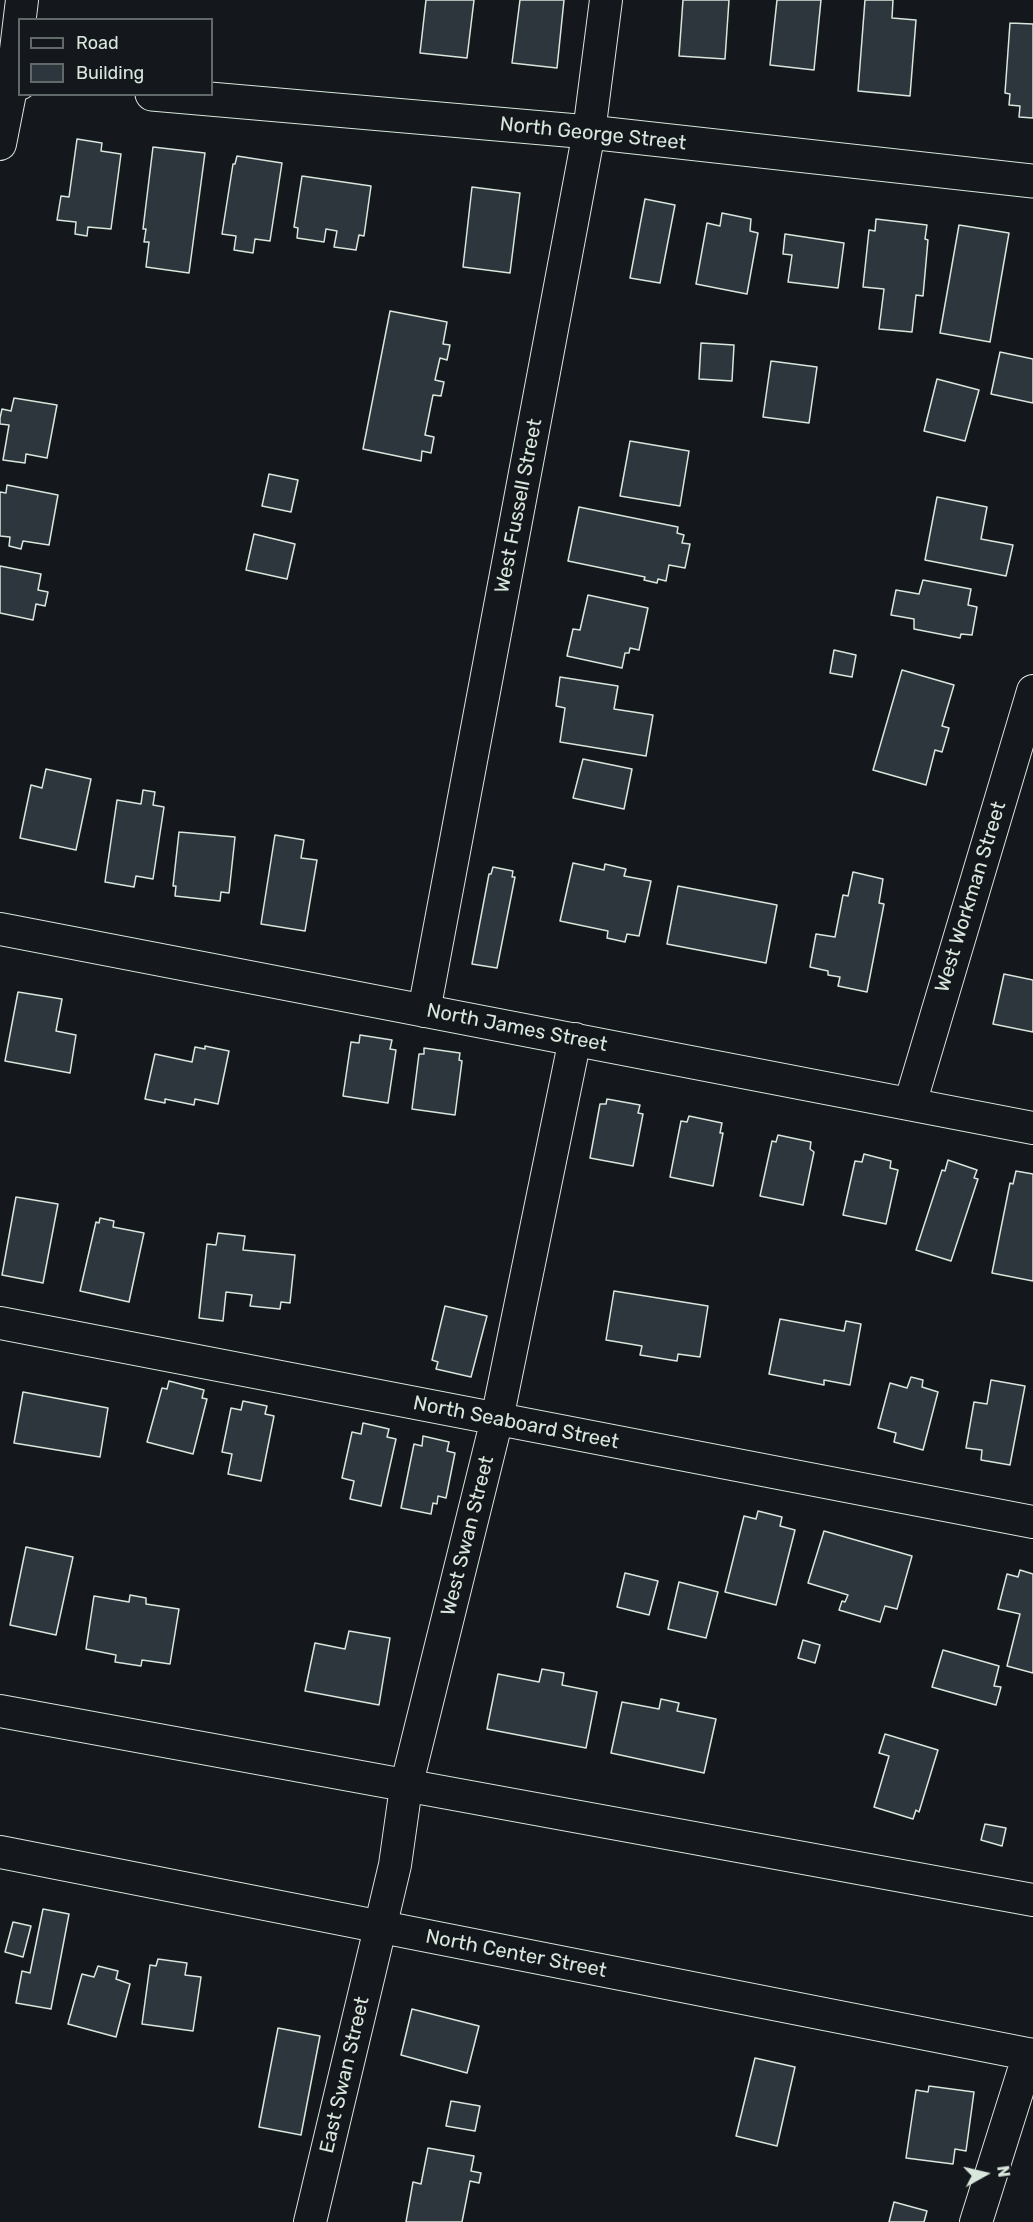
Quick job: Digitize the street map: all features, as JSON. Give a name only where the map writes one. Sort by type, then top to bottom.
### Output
[{"type":"main road","name":"North George Street","points":[[175,96],[589,132],[1033,182]]},
{"type":"street","points":[[20,18],[22,0]]},
{"type":"street","name":"West Fussell Street","points":[[424,1011],[589,132],[606,0]]},
{"type":"street","points":[[0,144],[18,30]]},
{"type":"street","name":"West Workman Street","points":[[910,1104],[1033,691]]},
{"type":"street","name":"North James Street","points":[[0,929],[1033,1128]]},
{"type":"street","name":"West Swan Street","points":[[380,1927],[395,1865],[406,1787],[497,1419],[576,1039]]},
{"type":"street","name":"North Seaboard Street","points":[[0,1323],[1033,1522]]},
{"type":"street","points":[[0,1711],[1033,1900]]},
{"type":"street","name":"North Center Street","points":[[0,1852],[1031,2055]]},
{"type":"street","name":"East Swan Street","points":[[310,2222],[380,1927]]},
{"type":"street","points":[[976,2222],[1031,2055]]},
{"type":"building","points":[[426,0],[474,0],[467,58],[420,53]]},
{"type":"building","points":[[520,0],[564,0],[557,68],[512,63]]},
{"type":"building","points":[[683,0],[729,0],[725,59],[679,56]]},
{"type":"building","points":[[777,0],[821,0],[814,70],[770,65]]},
{"type":"building","points":[[865,0],[893,0],[892,18],[916,20],[910,96],[858,91]]},
{"type":"building","points":[[1010,23],[1033,24],[1033,118],[1019,117],[1020,106],[1009,105],[1010,94],[1005,93]]},
{"type":"building","points":[[77,139],[102,143],[101,151],[121,154],[111,229],[88,227],[87,236],[75,234],[76,222],[57,220],[61,196],[69,197]]},
{"type":"building","points":[[153,147],[205,153],[189,273],[146,267],[149,242],[144,242],[146,229],[143,229]]},
{"type":"building","points":[[237,156],[282,163],[270,241],[255,239],[253,253],[234,250],[236,236],[222,234],[233,164]]},
{"type":"building","points":[[302,176],[371,186],[364,236],[359,235],[356,250],[334,247],[337,231],[326,229],[324,242],[297,238],[298,228],[294,227]]},
{"type":"building","points":[[472,187],[520,193],[510,273],[463,267]]},
{"type":"building","points":[[645,199],[675,205],[660,283],[630,278]]},
{"type":"building","points":[[722,213],[751,219],[750,231],[758,233],[747,294],[696,284],[707,223],[720,226]]},
{"type":"building","points":[[876,219],[927,225],[925,239],[928,240],[923,296],[916,295],[912,332],[879,329],[884,289],[863,287],[869,230],[875,231]]},
{"type":"building","points":[[959,225],[1009,233],[990,342],[940,333]]},
{"type":"building","points":[[785,234],[844,243],[838,288],[788,282],[792,255],[783,254]]},
{"type":"building","points":[[390,311],[447,322],[443,344],[450,345],[447,360],[440,358],[435,380],[444,382],[441,396],[433,395],[425,435],[434,437],[431,453],[422,451],[421,461],[363,449]]},
{"type":"building","points":[[701,343],[734,345],[732,381],[699,379]]},
{"type":"building","points":[[1000,352],[1033,359],[1033,403],[991,394]]},
{"type":"building","points":[[771,361],[817,367],[809,423],[763,417]]},
{"type":"building","points":[[937,379],[979,390],[965,441],[924,431]]},
{"type":"building","points":[[14,398],[57,405],[47,458],[26,454],[25,463],[3,460],[9,425],[0,424],[0,418],[2,409],[11,411]]},
{"type":"building","points":[[630,441],[689,451],[680,506],[620,496]]},
{"type":"building","points":[[269,474],[298,480],[291,512],[262,506]]},
{"type":"building","points":[[7,485],[58,495],[49,545],[23,541],[21,549],[9,546],[10,537],[0,536],[0,492],[6,493]]},
{"type":"building","points":[[937,497],[987,507],[981,539],[1013,545],[1006,576],[925,560]]},
{"type":"building","points":[[579,507],[678,527],[677,533],[684,535],[682,543],[690,544],[685,568],[669,565],[666,581],[658,579],[657,583],[644,580],[645,577],[568,561]]},
{"type":"building","points":[[254,534],[295,544],[287,579],[246,570]]},
{"type":"building","points":[[0,566],[41,574],[38,590],[48,592],[45,606],[36,604],[33,620],[0,613]]},
{"type":"building","points":[[923,580],[971,589],[968,605],[977,607],[972,635],[961,634],[960,638],[914,629],[914,619],[891,615],[896,590],[919,594]]},
{"type":"building","points":[[588,595],[648,608],[639,650],[630,648],[629,653],[625,653],[622,668],[567,656],[573,629],[580,630]]},
{"type":"building","points":[[834,650],[856,655],[852,677],[830,673]]},
{"type":"building","points":[[902,670],[954,685],[942,726],[949,728],[942,752],[935,750],[926,785],[873,770]]},
{"type":"building","points":[[560,677],[618,686],[614,709],[653,715],[646,756],[560,742],[565,708],[556,706]]},
{"type":"building","points":[[583,759],[632,769],[624,809],[573,798]]},
{"type":"building","points":[[46,769],[91,779],[76,850],[20,838],[31,785],[42,788]]},
{"type":"building","points":[[143,790],[155,792],[153,805],[164,807],[153,879],[136,876],[134,887],[105,882],[117,800],[141,804]]},
{"type":"building","points":[[179,832],[235,837],[229,893],[221,892],[220,901],[175,896],[176,886],[173,886]]},
{"type":"building","points":[[275,835],[304,840],[301,858],[317,860],[305,931],[261,924]]},
{"type":"building","points":[[573,863],[604,870],[605,864],[626,869],[624,876],[651,881],[639,936],[627,934],[625,942],[607,938],[608,931],[560,921]]},
{"type":"building","points":[[493,867],[513,871],[512,877],[515,877],[497,968],[472,964],[489,874]]},
{"type":"building","points":[[853,872],[883,879],[879,903],[884,904],[867,992],[838,986],[840,977],[828,975],[828,971],[810,967],[816,934],[835,937],[843,895],[848,896]]},
{"type":"building","points":[[678,886],[777,905],[766,963],[667,944]]},
{"type":"building","points":[[1004,974],[1033,980],[1033,1032],[993,1024]]},
{"type":"building","points":[[18,992],[62,999],[56,1031],[76,1035],[70,1073],[5,1061]]},
{"type":"building","points":[[360,1035],[392,1040],[390,1049],[396,1050],[388,1103],[343,1096],[351,1042],[359,1043]]},
{"type":"building","points":[[205,1046],[229,1051],[218,1104],[195,1099],[194,1105],[165,1099],[165,1103],[145,1099],[155,1054],[192,1062],[195,1047],[205,1049]]},
{"type":"building","points":[[424,1048],[460,1053],[459,1060],[462,1061],[455,1115],[412,1109],[419,1054],[424,1054]]},
{"type":"building","points":[[607,1099],[640,1105],[638,1113],[643,1114],[633,1166],[590,1158],[600,1104],[606,1104]]},
{"type":"building","points":[[689,1116],[722,1123],[720,1133],[723,1133],[713,1186],[670,1177],[681,1121],[687,1122]]},
{"type":"building","points":[[778,1135],[811,1142],[810,1149],[814,1152],[803,1205],[760,1196],[772,1141],[776,1142]]},
{"type":"building","points":[[864,1154],[891,1161],[890,1168],[898,1170],[886,1224],[843,1215],[855,1161],[862,1162]]},
{"type":"building","points":[[948,1160],[977,1170],[974,1178],[978,1179],[951,1261],[916,1250],[942,1170],[945,1171]]},
{"type":"building","points":[[1016,1171],[1033,1174],[1033,1281],[992,1273],[1010,1183],[1013,1184]]},
{"type":"building","points":[[16,1197],[58,1204],[43,1283],[2,1275]]},
{"type":"building","points":[[100,1218],[114,1221],[113,1227],[144,1233],[129,1302],[80,1291],[96,1222],[99,1223]]},
{"type":"building","points":[[218,1233],[245,1236],[243,1250],[295,1255],[290,1303],[281,1302],[280,1309],[250,1306],[252,1295],[226,1292],[223,1321],[199,1318],[207,1244],[216,1245]]},
{"type":"building","points":[[614,1291],[708,1306],[700,1357],[678,1354],[677,1361],[640,1355],[642,1346],[606,1340]]},
{"type":"building","points":[[445,1306],[487,1316],[471,1377],[436,1369],[438,1362],[432,1360]]},
{"type":"building","points":[[780,1319],[844,1331],[846,1321],[861,1324],[850,1385],[824,1380],[824,1385],[769,1374]]},
{"type":"building","points":[[911,1377],[923,1380],[922,1387],[938,1392],[923,1450],[894,1442],[896,1433],[878,1428],[890,1383],[907,1388]]},
{"type":"building","points":[[991,1380],[1025,1386],[1010,1465],[981,1460],[982,1450],[966,1448],[974,1402],[987,1404]]},
{"type":"building","points":[[169,1381],[204,1390],[202,1398],[207,1399],[193,1454],[147,1442],[162,1388],[167,1389]]},
{"type":"building","points":[[23,1392],[108,1408],[100,1457],[14,1443]]},
{"type":"building","points":[[243,1401],[267,1406],[265,1414],[274,1416],[261,1481],[228,1474],[232,1454],[222,1452],[231,1408],[241,1410]]},
{"type":"building","points":[[363,1423],[389,1429],[387,1437],[396,1439],[381,1506],[350,1499],[354,1481],[342,1478],[352,1432],[361,1434]]},
{"type":"building","points":[[423,1436],[449,1442],[447,1451],[455,1453],[446,1498],[438,1496],[437,1504],[433,1503],[431,1514],[401,1508],[414,1444],[422,1446]]},
{"type":"building","points":[[758,1511],[782,1517],[780,1526],[795,1530],[776,1605],[725,1592],[744,1516],[756,1519]]},
{"type":"building","points":[[824,1531],[912,1556],[897,1609],[885,1606],[880,1622],[839,1610],[842,1601],[845,1602],[848,1595],[808,1583]]},
{"type":"building","points":[[26,1547],[73,1557],[56,1635],[10,1625]]},
{"type":"building","points":[[1020,1570],[1033,1574],[1033,1673],[1007,1666],[1020,1614],[998,1609],[1007,1574],[1018,1577]]},
{"type":"building","points":[[625,1573],[658,1581],[649,1615],[617,1607]]},
{"type":"building","points":[[679,1582],[718,1592],[706,1638],[668,1629]]},
{"type":"building","points":[[130,1595],[146,1598],[146,1604],[179,1609],[170,1664],[142,1660],[141,1666],[115,1662],[116,1655],[86,1649],[94,1596],[129,1602]]},
{"type":"building","points":[[349,1631],[390,1638],[379,1705],[305,1691],[315,1643],[345,1649]]},
{"type":"building","points":[[803,1640],[820,1645],[815,1663],[798,1658]]},
{"type":"building","points":[[943,1650],[999,1666],[994,1686],[1001,1687],[996,1705],[932,1687]]},
{"type":"building","points":[[542,1669],[564,1673],[562,1685],[597,1692],[586,1748],[487,1729],[498,1674],[539,1682]]},
{"type":"building","points":[[661,1699],[679,1703],[677,1711],[716,1719],[704,1773],[611,1753],[622,1702],[659,1709]]},
{"type":"building","points":[[885,1734],[938,1750],[919,1812],[916,1810],[913,1819],[874,1807],[889,1756],[879,1753]]},
{"type":"building","points":[[985,1824],[1006,1828],[1002,1846],[981,1840]]},
{"type":"building","points":[[43,1909],[69,1914],[51,2009],[16,2003],[22,1971],[30,1973]]},
{"type":"building","points":[[13,1922],[31,1926],[23,1957],[5,1952]]},
{"type":"building","points":[[158,1959],[187,1963],[185,1975],[201,1977],[193,2031],[142,2024],[150,1965],[156,1966]]},
{"type":"building","points":[[98,1966],[118,1971],[116,1979],[130,1984],[116,2037],[68,2024],[82,1974],[94,1977]]},
{"type":"building","points":[[412,2009],[479,2026],[467,2073],[401,2055]]},
{"type":"building","points":[[278,2028],[320,2036],[301,2135],[259,2127]]},
{"type":"building","points":[[755,2058],[795,2067],[777,2146],[736,2136]]},
{"type":"building","points":[[929,2086],[974,2092],[966,2151],[955,2149],[953,2164],[906,2158],[916,2090],[928,2092]]},
{"type":"building","points":[[451,2101],[480,2106],[475,2131],[446,2126]]},
{"type":"building","points":[[428,2148],[474,2156],[471,2171],[481,2173],[479,2183],[470,2181],[462,2222],[406,2222],[413,2182],[421,2184]]},
{"type":"building","points":[[894,2202],[927,2211],[924,2222],[889,2222]]}]
